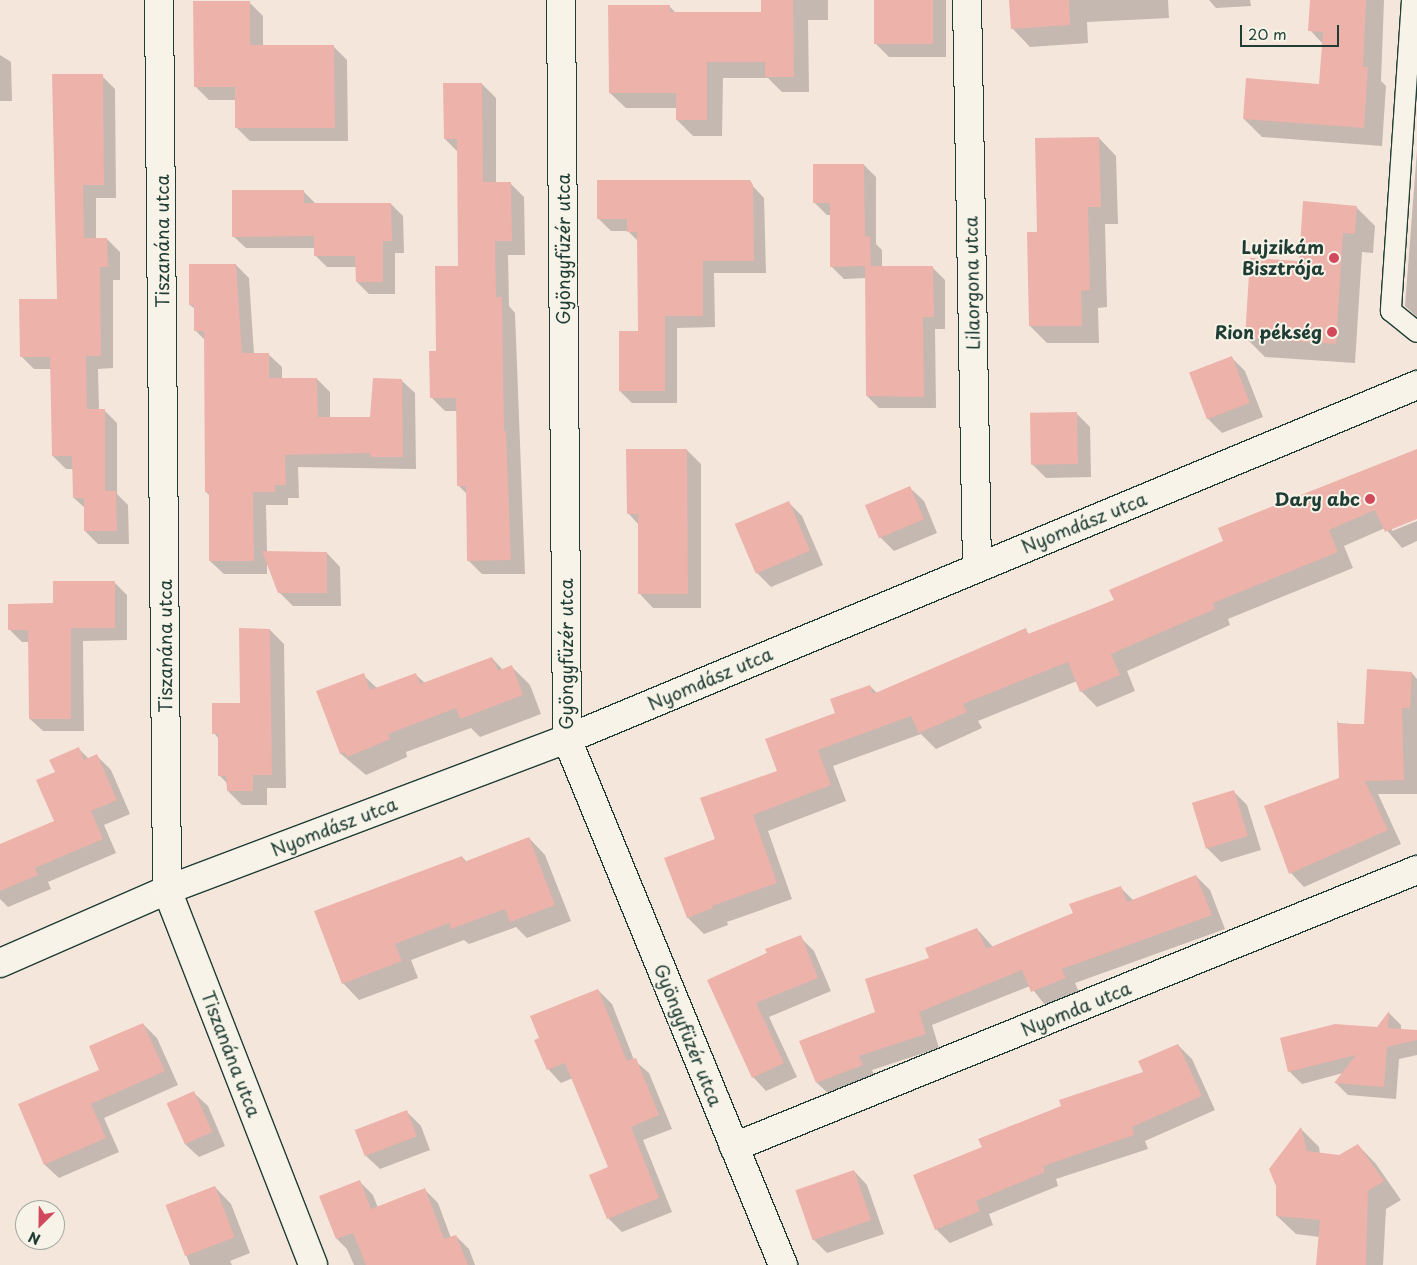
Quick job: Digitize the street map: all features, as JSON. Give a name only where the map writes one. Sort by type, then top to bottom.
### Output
[{"type":"street","name":"Tiszanána utca","points":[[160,0],[167,890],[313,1265]]},
{"type":"street","name":"Gyöngyfüzér utca","points":[[561,0],[567,739],[783,1265]]},
{"type":"street","name":"Lilaorgona utca","points":[[967,0],[977,567]]},
{"type":"street","name":"Nyomdász utca","points":[[0,963],[167,890],[567,739],[1417,385]]},
{"type":"street","name":"Nyomda utca","points":[[734,1147],[1417,870]]},
{"type":"lane","points":[[1412,0],[1391,311],[1417,332]]},
{"type":"building","points":[[761,0],[793,0],[794,77],[765,77],[765,62],[707,62],[707,120],[676,120],[676,93],[609,93],[608,5],[670,5],[670,12],[761,12]]},
{"type":"building","points":[[874,0],[933,0],[933,44],[874,44]]},
{"type":"building","points":[[1009,0],[1069,0],[1070,25],[1011,29]]},
{"type":"building","points":[[1310,0],[1366,0],[1363,67],[1368,67],[1364,128],[1243,119],[1246,78],[1319,84],[1323,32],[1308,31]]},
{"type":"building","points":[[193,1],[250,1],[250,45],[334,45],[335,128],[235,128],[235,87],[194,87]]},
{"type":"building","points":[[52,74],[103,74],[104,185],[83,185],[84,238],[107,238],[108,267],[100,267],[101,356],[86,356],[87,409],[105,409],[105,491],[116,491],[117,531],[84,531],[84,498],[73,498],[72,456],[52,456],[50,357],[20,357],[19,299],[57,299]]},
{"type":"building","points":[[443,83],[482,83],[483,182],[511,182],[512,241],[495,241],[496,297],[502,297],[504,431],[506,431],[511,560],[467,561],[466,486],[457,486],[456,398],[430,398],[429,351],[436,351],[435,266],[458,266],[457,139],[444,139]]},
{"type":"building","points":[[1099,137],[1101,207],[1088,207],[1090,290],[1081,291],[1082,326],[1029,326],[1027,232],[1037,232],[1035,138]]},
{"type":"building","points":[[813,164],[864,164],[865,237],[870,236],[871,266],[933,266],[934,317],[923,317],[924,397],[866,396],[865,266],[830,267],[830,203],[813,203]]},
{"type":"building","points":[[597,180],[750,180],[753,185],[754,261],[703,261],[703,316],[665,316],[665,391],[619,391],[619,331],[638,331],[637,232],[627,232],[627,219],[597,219]]},
{"type":"building","points":[[232,190],[304,190],[304,203],[391,203],[392,241],[383,241],[383,282],[356,282],[355,256],[314,256],[314,236],[232,237]]},
{"type":"building","points":[[1303,201],[1357,206],[1355,234],[1343,233],[1336,344],[1245,338],[1250,258],[1299,261]]},
{"type":"building","points":[[189,264],[236,264],[242,353],[269,353],[269,378],[317,378],[318,417],[370,417],[373,378],[402,379],[403,457],[370,457],[370,453],[285,455],[286,485],[275,485],[275,492],[253,492],[254,561],[209,561],[209,492],[205,492],[204,331],[194,331],[194,305],[189,305]]},
{"type":"building","points":[[1232,356],[1250,403],[1207,419],[1189,372]]},
{"type":"building","points":[[1077,412],[1078,464],[1031,465],[1030,413]]},
{"type":"building","points":[[626,449],[687,449],[688,594],[638,594],[638,514],[627,514]]},
{"type":"building","points":[[1417,449],[1417,519],[1385,532],[1375,510],[1329,530],[1338,552],[1213,603],[1215,609],[1111,654],[1120,675],[1080,692],[1068,662],[963,704],[967,712],[919,733],[911,716],[818,750],[831,785],[753,815],[777,883],[712,906],[713,908],[687,918],[664,858],[715,839],[700,798],[777,771],[765,739],[835,713],[830,699],[870,685],[873,694],[1026,628],[1028,634],[1114,600],[1109,590],[1223,541],[1218,528]]},
{"type":"building","points":[[910,486],[924,519],[879,538],[865,505]]},
{"type":"building","points":[[789,501],[810,551],[756,574],[735,524]]},
{"type":"building","points":[[262,551],[327,552],[327,593],[278,593]]},
{"type":"building","points":[[53,581],[115,581],[115,628],[71,628],[71,719],[29,719],[28,630],[8,630],[8,604],[53,603]]},
{"type":"building","points":[[239,628],[270,629],[272,775],[253,775],[253,791],[227,791],[226,776],[218,776],[218,734],[212,734],[212,703],[240,703]]},
{"type":"building","points":[[492,657],[498,671],[512,665],[523,695],[460,719],[456,708],[388,734],[390,739],[347,757],[345,752],[340,754],[316,691],[364,673],[370,690],[416,673],[420,684]]},
{"type":"building","points":[[1367,669],[1412,672],[1410,708],[1402,708],[1404,780],[1365,781],[1388,830],[1289,874],[1264,806],[1339,778],[1337,720],[1339,724],[1364,724]]},
{"type":"building","points":[[79,747],[84,760],[97,754],[117,800],[91,811],[103,839],[35,868],[38,875],[0,891],[0,844],[54,821],[36,780],[55,772],[49,760]]},
{"type":"building","points":[[1234,790],[1248,836],[1206,849],[1192,803]]},
{"type":"building","points":[[529,837],[555,905],[510,922],[505,909],[451,929],[449,923],[395,944],[402,961],[342,984],[314,911],[462,856],[464,862]]},
{"type":"building","points":[[1196,875],[1212,915],[1062,969],[1066,978],[1031,992],[1022,970],[919,1012],[926,1034],[859,1056],[863,1065],[816,1083],[799,1041],[875,1012],[865,979],[929,958],[925,948],[977,928],[986,949],[1073,913],[1069,904],[1121,886],[1127,902]]},
{"type":"building","points":[[801,935],[818,978],[756,1003],[784,1063],[752,1078],[707,980],[767,953],[765,949]]},
{"type":"building","points":[[598,989],[627,1061],[636,1058],[659,1115],[631,1127],[659,1198],[607,1219],[589,1175],[608,1167],[565,1063],[547,1070],[534,1040],[539,1038],[530,1016]]},
{"type":"building","points":[[1389,1011],[1388,1028],[1417,1030],[1417,1040],[1387,1047],[1384,1087],[1334,1083],[1356,1055],[1288,1072],[1280,1038],[1335,1024],[1377,1027]]},
{"type":"building","points":[[143,1023],[165,1071],[91,1104],[106,1138],[44,1165],[18,1104],[99,1070],[89,1046]]},
{"type":"building","points":[[1178,1044],[1202,1096],[1132,1127],[1134,1135],[1043,1166],[1045,1172],[976,1201],[980,1211],[935,1230],[913,1175],[982,1147],[978,1139],[1061,1106],[1059,1100],[1143,1072],[1138,1061]]},
{"type":"building","points":[[194,1091],[212,1132],[185,1144],[167,1103]]},
{"type":"building","points":[[407,1110],[417,1136],[365,1156],[355,1130]]},
{"type":"building","points":[[1301,1127],[1307,1151],[1339,1155],[1358,1144],[1384,1181],[1368,1191],[1366,1265],[1316,1265],[1320,1220],[1276,1216],[1276,1186],[1269,1169]]},
{"type":"building","points":[[854,1170],[871,1220],[813,1240],[795,1190]]},
{"type":"building","points":[[360,1180],[371,1209],[425,1188],[444,1239],[456,1235],[468,1265],[366,1265],[353,1233],[336,1239],[319,1196]]},
{"type":"building","points":[[215,1186],[235,1237],[185,1256],[166,1205]]},
{"type":"place","name":"Lujzikám Bisztrója","points":[[1334,258]]},
{"type":"place","name":"Rion pékség","points":[[1332,332]]},
{"type":"place","name":"Dary abc","points":[[1370,499]]}]
